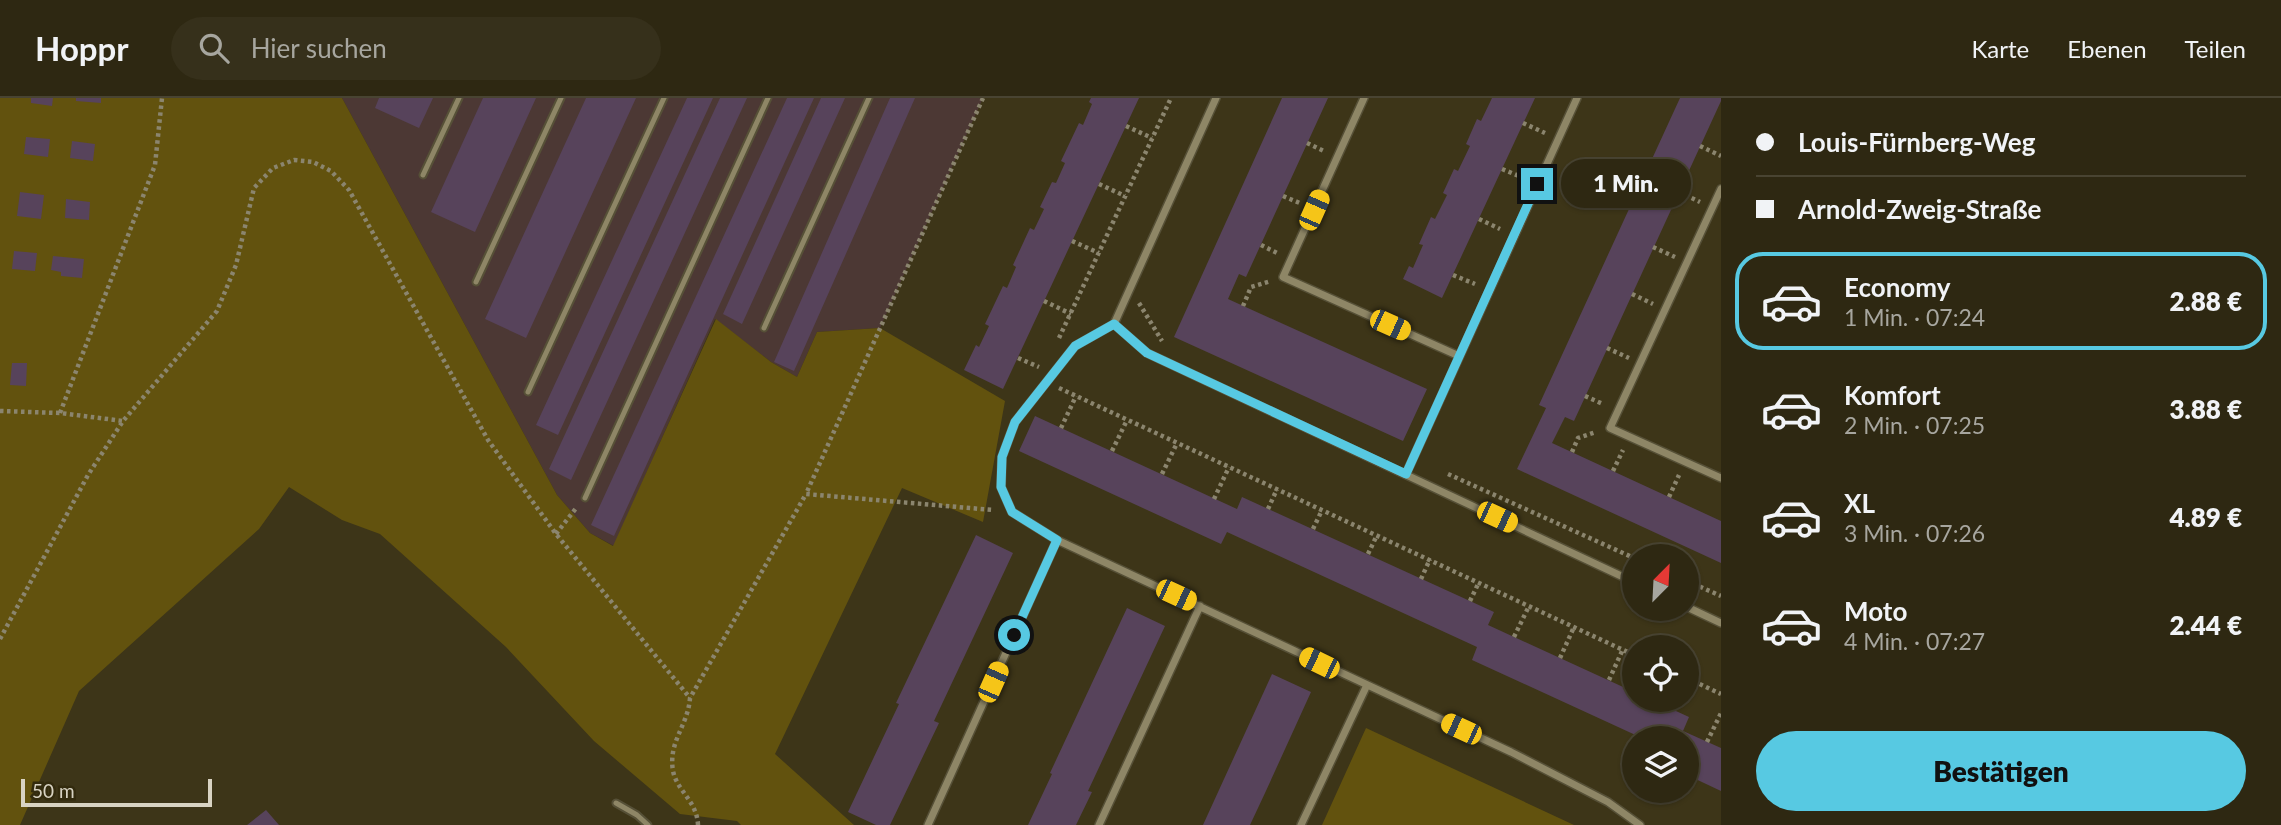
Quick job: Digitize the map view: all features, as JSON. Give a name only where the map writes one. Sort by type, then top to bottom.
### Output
[{"type":"street","points":[[1216,98],[1114,324],[1075,346],[1015,422],[1002,457],[1001,487],[1012,512],[1057,540],[1523,758],[1608,802],[1640,825]]},
{"type":"street","points":[[1364,98],[1283,277],[1459,356]]},
{"type":"street","points":[[1406,474],[1577,98]]},
{"type":"street","points":[[1721,189],[1610,428],[1721,478]]},
{"type":"street","points":[[1114,324],[1147,353],[1622,576]]},
{"type":"street","points":[[928,825],[1057,540]]},
{"type":"street","points":[[1100,825],[1200,606]]},
{"type":"street","points":[[1699,613],[1721,623]]},
{"type":"street","points":[[1301,825],[1367,685]]},
{"type":"lane","points":[[424,175],[459,98]]},
{"type":"lane","points":[[476,282],[561,98]]},
{"type":"lane","points":[[528,393],[664,98]]},
{"type":"lane","points":[[584,498],[768,98]]},
{"type":"lane","points":[[764,328],[869,98]]},
{"type":"lane","points":[[616,803],[648,825]]},
{"type":"path","points":[[60,413],[155,165],[162,98]]},
{"type":"path","points":[[698,825],[697,812],[673,774],[672,747],[690,712],[690,698],[806,495],[983,98]]},
{"type":"path","points":[[1055,347],[1171,98]]},
{"type":"path","points":[[1523,123],[1559,139]]},
{"type":"path","points":[[1126,125],[1152,138]]},
{"type":"path","points":[[1700,146],[1721,156]]},
{"type":"path","points":[[0,639],[88,475],[123,421],[217,311],[236,265],[254,188],[272,168],[294,160],[313,162],[331,171],[349,190],[488,440],[556,534],[690,698]]},
{"type":"path","points":[[1502,169],[1537,184]]},
{"type":"path","points":[[1099,184],[1125,196]]},
{"type":"path","points":[[1479,219],[1514,235]]},
{"type":"path","points":[[1072,241],[1099,253]]},
{"type":"path","points":[[1453,275],[1489,290]]},
{"type":"path","points":[[1243,306],[1251,288],[1283,277]]},
{"type":"path","points":[[1130,287],[1159,339],[1170,346]]},
{"type":"path","points":[[1044,301],[1070,314]]},
{"type":"path","points":[[1018,358],[1044,370],[1046,382],[1622,649]]},
{"type":"path","points":[[1061,428],[1076,396]]},
{"type":"path","points":[[0,411],[60,413],[123,421]]},
{"type":"path","points":[[1112,452],[1127,419]]},
{"type":"path","points":[[1572,452],[1578,438],[1610,428]]},
{"type":"path","points":[[1613,471],[1629,436]]},
{"type":"path","points":[[1162,474],[1177,443]]},
{"type":"path","points":[[1413,458],[1622,553]]},
{"type":"path","points":[[1669,497],[1685,461]]},
{"type":"path","points":[[1214,499],[1229,467]]},
{"type":"path","points":[[1268,509],[1277,489]]},
{"type":"path","points":[[806,495],[1012,512]]},
{"type":"path","points":[[556,534],[584,498]]},
{"type":"path","points":[[1313,530],[1322,510]]},
{"type":"path","points":[[1368,554],[1377,535]]},
{"type":"path","points":[[1421,579],[1430,559]]},
{"type":"path","points":[[1470,601],[1479,582]]},
{"type":"path","points":[[1699,586],[1721,596]]},
{"type":"path","points":[[1514,637],[1529,606]]},
{"type":"path","points":[[1560,658],[1574,627]]},
{"type":"path","points":[[1609,680],[1622,651]]},
{"type":"path","points":[[1699,684],[1721,694]]},
{"type":"path","points":[[1707,742],[1721,713]]},
{"type":"shaded area","points":[[0,98],[342,98],[557,495],[590,533],[613,546],[716,319],[771,362],[797,377],[817,332],[880,328],[1005,401],[983,522],[902,488],[775,754],[854,825],[741,825],[737,821],[680,814],[594,741],[506,647],[380,534],[342,520],[289,487],[259,529],[79,691],[20,825],[0,825]]},
{"type":"shaded area","points":[[342,98],[983,98],[880,328],[817,332],[797,377],[771,362],[715,319],[614,546],[590,533],[557,495]]},
{"type":"shaded area","points":[[1366,728],[1574,825],[1322,825]]},
{"type":"building","points":[[31,98],[53,98],[52,106],[31,103]]},
{"type":"building","points":[[76,98],[101,98],[101,103],[76,101]]},
{"type":"building","points":[[379,98],[433,98],[419,128],[375,108]]},
{"type":"building","points":[[483,98],[536,98],[475,232],[431,212]]},
{"type":"building","points":[[586,98],[636,98],[526,338],[485,319]]},
{"type":"building","points":[[687,98],[713,98],[558,435],[536,425]]},
{"type":"building","points":[[720,98],[747,98],[571,480],[549,469]]},
{"type":"building","points":[[787,98],[814,98],[614,536],[591,525]]},
{"type":"building","points":[[821,98],[845,98],[742,324],[723,314]]},
{"type":"building","points":[[890,98],[915,98],[794,371],[774,362]]},
{"type":"building","points":[[1091,98],[1139,98],[1003,389],[964,370],[989,326],[985,324],[1003,286],[1007,288],[1016,267],[1013,265],[1030,228],[1034,230],[1044,209],[1040,207],[1052,182],[1056,183],[1065,163],[1061,161],[1079,123],[1083,125],[1092,104],[1089,102]]},
{"type":"building","points":[[1282,98],[1328,98],[1246,277],[1239,274],[1228,299],[1427,389],[1403,441],[1174,337]]},
{"type":"building","points":[[1492,98],[1535,98],[1442,298],[1403,279],[1409,266],[1413,268],[1423,245],[1419,244],[1431,217],[1435,219],[1447,195],[1443,193],[1454,169],[1458,171],[1470,146],[1466,144],[1477,119],[1481,121]]},
{"type":"building","points":[[1680,98],[1721,98],[1574,421],[1565,417],[1552,443],[1721,521],[1721,563],[1699,553],[1699,544],[1680,544],[1517,469],[1546,408],[1539,405]]},
{"type":"building","points":[[26,137],[50,139],[48,157],[24,154]]},
{"type":"building","points":[[72,141],[95,144],[93,161],[70,158]]},
{"type":"building","points":[[20,192],[44,195],[41,219],[17,216]]},
{"type":"building","points":[[66,199],[90,202],[89,220],[65,218]]},
{"type":"building","points":[[14,251],[37,253],[35,271],[12,269]]},
{"type":"building","points":[[53,256],[84,259],[82,278],[61,276],[61,272],[51,270]]},
{"type":"building","points":[[12,363],[27,363],[26,386],[10,385]]},
{"type":"building","points":[[1035,416],[1237,509],[1242,497],[1494,612],[1488,625],[1622,686],[1622,712],[1678,712],[1689,717],[1685,726],[1622,726],[1622,729],[1472,660],[1477,647],[1227,532],[1221,544],[1019,451]]},
{"type":"building","points":[[976,535],[1013,553],[934,721],[939,723],[890,825],[876,825],[848,812],[899,704],[896,703]]},
{"type":"building","points":[[1127,608],[1165,626],[1088,791],[1092,792],[1076,825],[1028,825],[1052,774],[1050,773]]},
{"type":"building","points":[[1272,674],[1311,692],[1265,793],[1250,825],[1203,825]]},
{"type":"building","points":[[1699,738],[1721,748],[1721,791],[1699,781]]},
{"type":"building","points":[[266,810],[279,825],[247,825]]},
{"type":"route","points":[[1014,635],[1057,540],[1012,512],[1001,487],[1002,457],[1015,422],[1075,346],[1114,324],[1147,353],[1406,474],[1537,184]]}]
